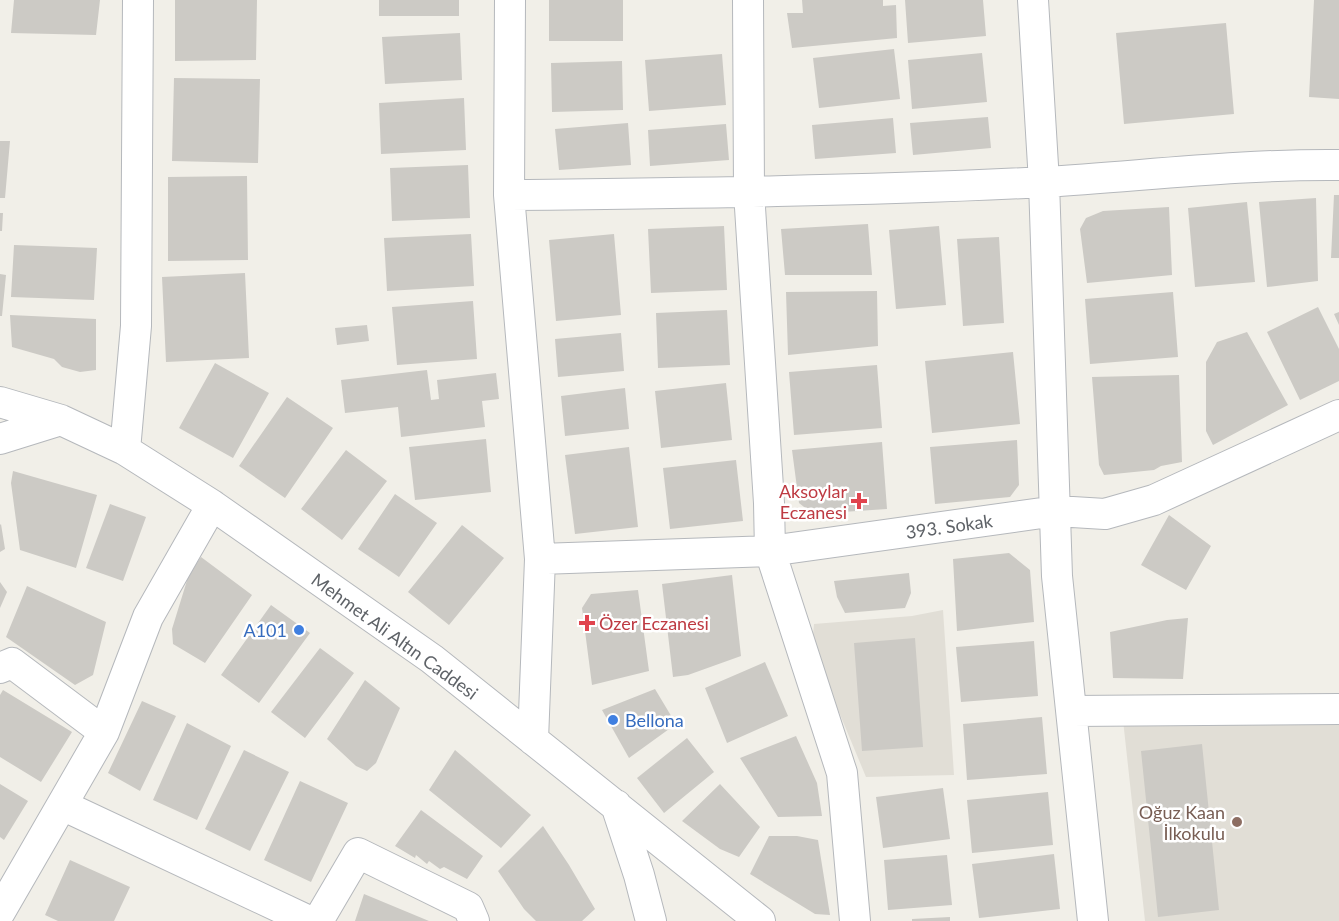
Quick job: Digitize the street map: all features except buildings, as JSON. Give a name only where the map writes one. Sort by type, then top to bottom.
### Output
[{"type":"street","points":[[125,450],[136,326],[138,0]]},
{"type":"street","points":[[510,0],[509,195],[540,559],[533,740]]},
{"type":"street","points":[[748,0],[749,192],[769,503],[770,551],[842,773],[855,921]]},
{"type":"street","points":[[1033,0],[1044,182],[1057,576],[1093,921]]},
{"type":"street","points":[[509,195],[749,192],[1044,182],[1294,164],[1339,165]]},
{"type":"street","name":"Mehmet Ali Altın Caddesi","points":[[0,402],[61,420],[125,450],[212,505],[432,659],[760,921]]},
{"type":"street","name":"393. Sokak","points":[[540,559],[770,551],[1056,511],[1105,514],[1154,500],[1339,415]]},
{"type":"street","points":[[0,439],[61,420]]},
{"type":"street","points":[[0,912],[104,732],[148,617],[212,505]]},
{"type":"street","points":[[0,668],[12,663],[104,732]]},
{"type":"street","points":[[1072,711],[1339,709]]},
{"type":"street","points":[[62,805],[309,921]]},
{"type":"street","points":[[616,805],[651,921]]},
{"type":"street","points":[[318,921],[358,852],[468,907],[474,921]]},
{"type":"shaded area","points":[[943,610],[954,775],[866,777],[812,647],[814,624],[912,616]]},
{"type":"shaded area","name":"Oğuz Kaan İlkokulu","points":[[1123,720],[1339,723],[1339,921],[1145,921]]},
{"type":"place","name":"Aksoylar Eczanesi","points":[[859,501]]},
{"type":"place","name":"Özer Eczanesi","points":[[587,623]]},
{"type":"place","name":"A101","points":[[299,630]]},
{"type":"place","name":"Bellona","points":[[613,720]]},
{"type":"place","name":"Oğuz Kaan İlkokulu","points":[[1237,822]]}]
